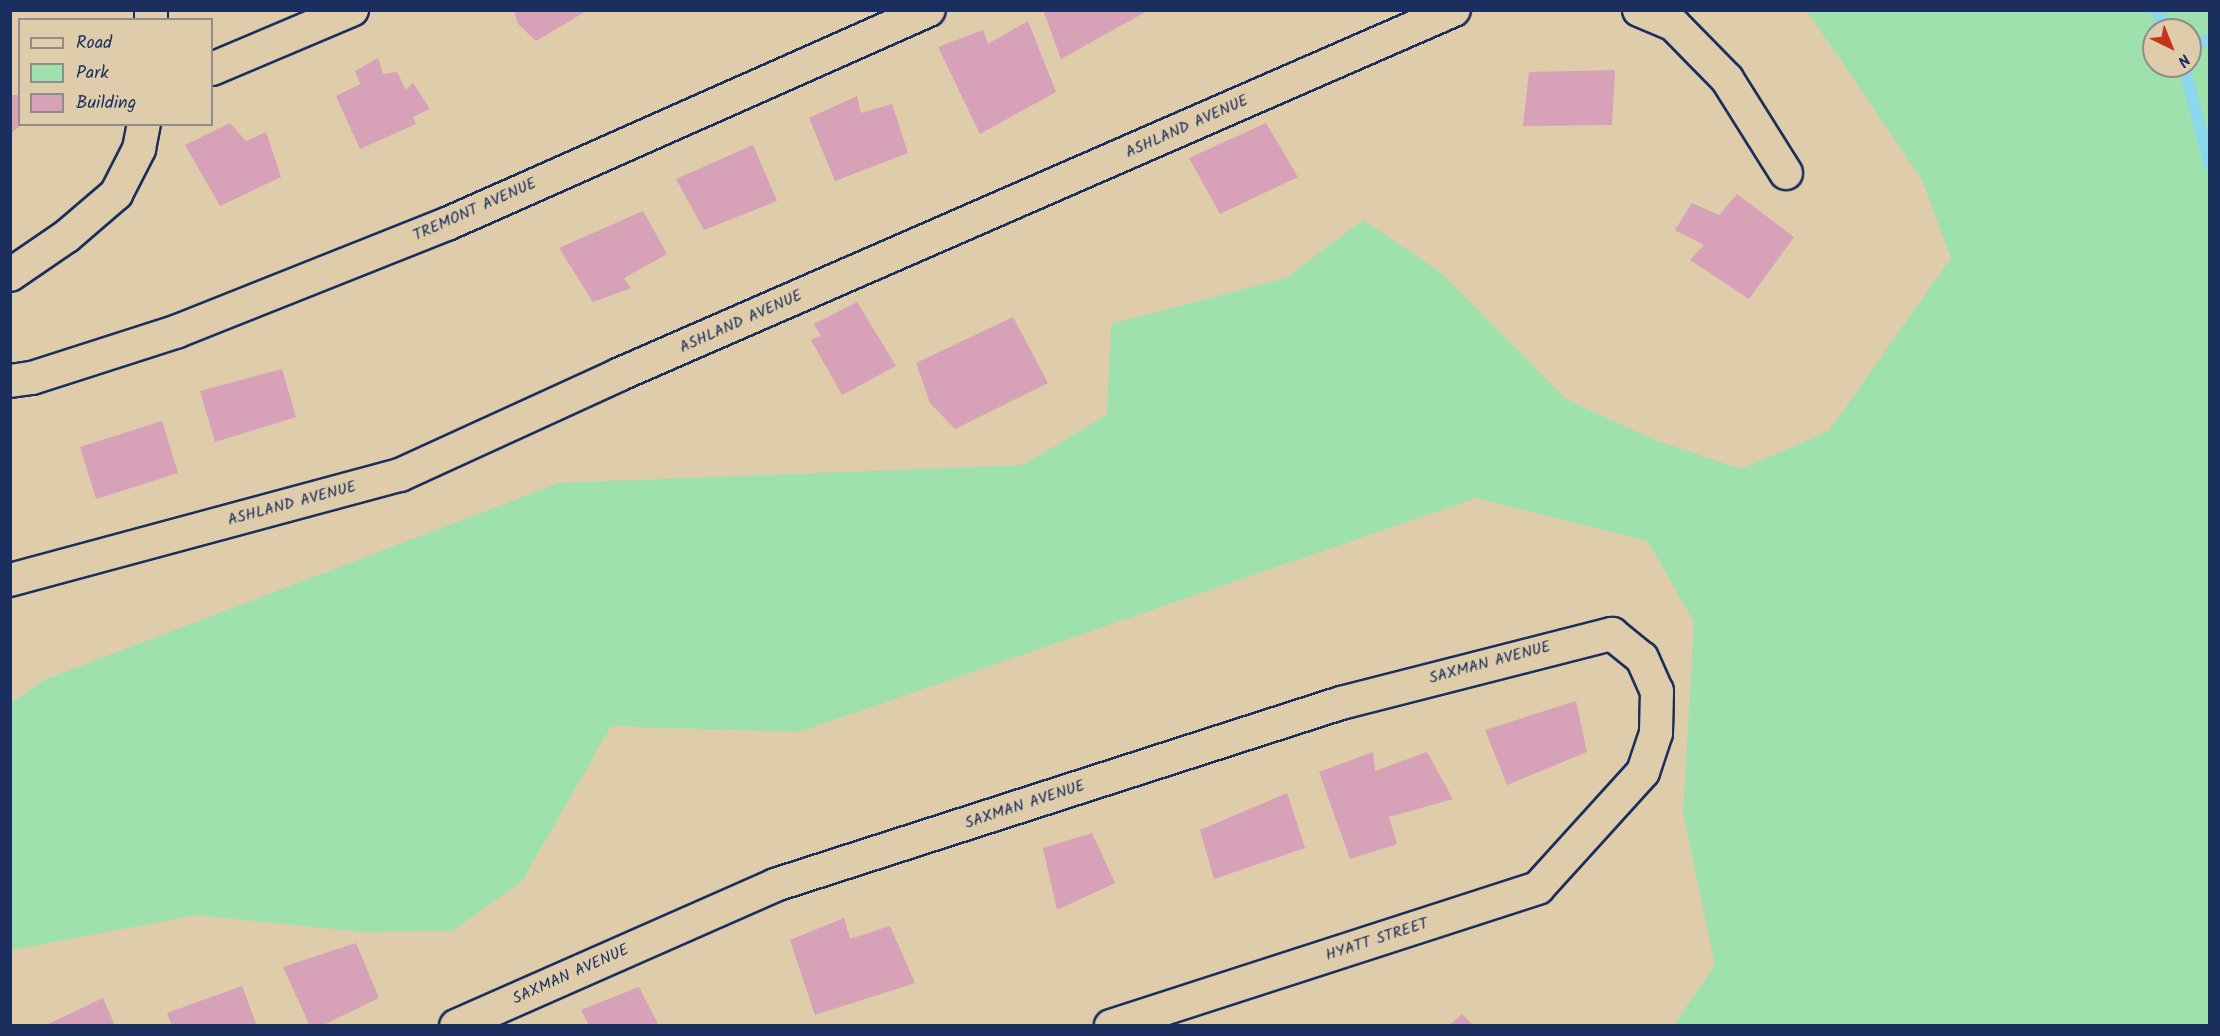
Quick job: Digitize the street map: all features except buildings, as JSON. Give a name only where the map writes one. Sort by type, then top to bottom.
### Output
[{"type":"street","points":[[213,69],[352,10]]},
{"type":"street","name":"TREMONT AVENUE","points":[[10,381],[33,378],[178,331],[436,229],[929,10]]},
{"type":"street","name":"ASHLAND AVENUE","points":[[10,580],[400,475],[618,375],[1455,10]]},
{"type":"street","points":[[1639,10],[1674,25],[1727,79],[1786,172]]},
{"type":"street","points":[[10,275],[67,236],[116,194],[140,149],[144,126]]},
{"type":"street","name":"HYATT STREET","points":[[1111,1026],[1538,888],[1642,772],[1656,733],[1657,691],[1642,658],[1612,634]]},
{"type":"street","name":"SAXMAN AVENUE","points":[[456,1026],[775,885],[1341,703],[1612,634]]},
{"type":"green space","points":[[1807,11],[2209,11],[2209,1025],[1674,1025],[1715,965],[1683,813],[1694,622],[1648,541],[1476,498],[799,732],[611,726],[522,881],[452,931],[361,932],[197,915],[11,950],[11,703],[44,680],[559,483],[1023,465],[1107,415],[1111,324],[1286,278],[1363,220],[1440,272],[1567,400],[1655,440],[1741,469],[1829,431],[1951,258],[1921,178]]},
{"type":"waterway","points":[[2156,10],[2161,18]]},
{"type":"waterway","points":[[2202,42],[2210,40]]},
{"type":"waterway","points":[[2187,78],[2210,165]]}]
